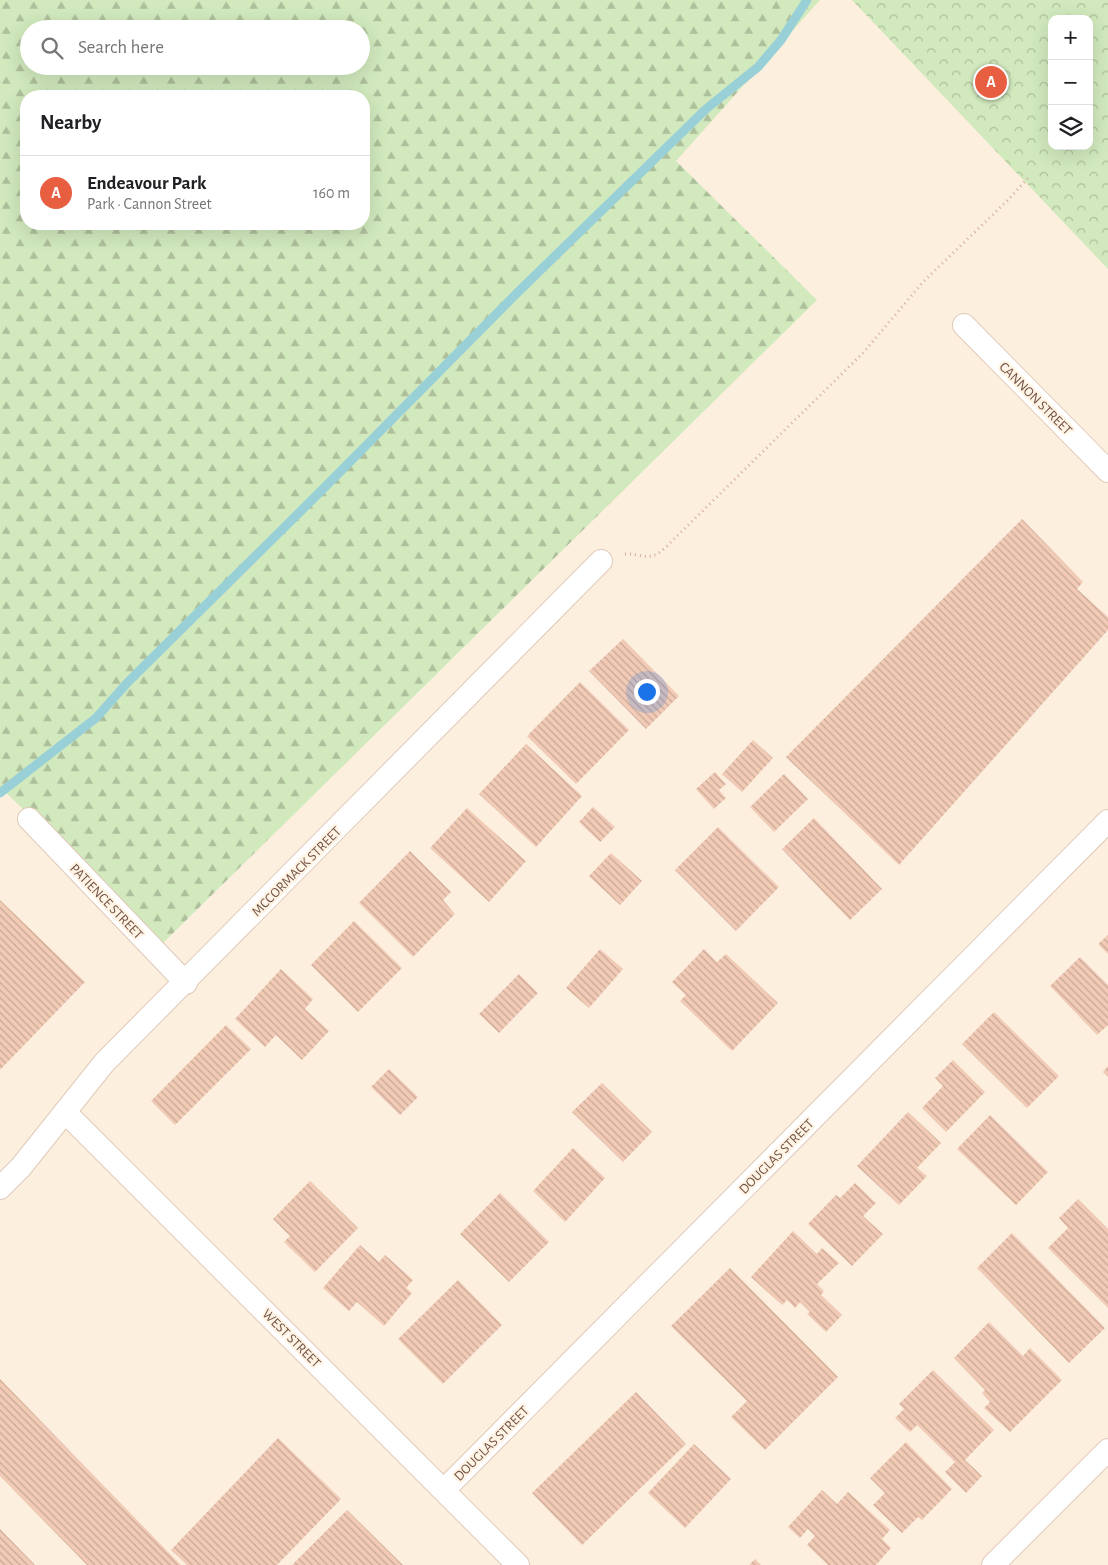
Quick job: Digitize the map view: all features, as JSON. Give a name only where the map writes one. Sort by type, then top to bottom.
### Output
[{"type":"street","name":"CANNON STREET","points":[[964,325],[1108,470]]},
{"type":"street","name":"MCCORMACK STREET","points":[[0,1188],[21,1167],[104,1063],[186,983],[600,561]]},
{"type":"street","name":"PATIENCE STREET","points":[[29,819],[186,983]]},
{"type":"street","name":"DOUGLAS STREET","points":[[444,1490],[1108,821]]},
{"type":"street","name":"WEST STREET","points":[[65,1112],[518,1565]]},
{"type":"street","points":[[993,1565],[1108,1450]]},
{"type":"path","points":[[600,561],[630,554],[643,558],[657,555],[664,549],[864,353],[923,282],[1008,200],[1029,176]]},
{"type":"green space","points":[[0,0],[820,0],[676,161],[817,300],[163,943],[0,787]]},
{"type":"green space","points":[[852,0],[1108,0],[1108,269]]},
{"type":"building","points":[[1022,519],[1083,582],[1077,589],[1108,617],[1108,630],[899,865],[786,757]]},
{"type":"building","points":[[623,639],[679,696],[646,729],[589,671]]},
{"type":"building","points":[[580,682],[629,730],[576,784],[527,736]]},
{"type":"building","points":[[753,740],[773,758],[742,792],[722,774]]},
{"type":"building","points":[[526,744],[582,796],[536,847],[479,794]]},
{"type":"building","points":[[715,772],[726,784],[719,790],[726,798],[714,809],[696,789]]},
{"type":"building","points":[[784,774],[808,799],[774,832],[750,807]]},
{"type":"building","points":[[593,807],[615,827],[600,842],[579,822]]},
{"type":"building","points":[[467,808],[526,861],[489,902],[430,848]]},
{"type":"building","points":[[814,818],[882,889],[850,920],[782,849]]},
{"type":"building","points":[[718,827],[779,887],[736,931],[675,870]]},
{"type":"building","points":[[410,851],[451,892],[443,900],[455,914],[413,957],[359,903]]},
{"type":"building","points":[[611,853],[642,881],[620,905],[589,876]]},
{"type":"building","points":[[0,900],[85,982],[0,1070]]},
{"type":"building","points":[[354,921],[402,968],[358,1012],[311,965]]},
{"type":"building","points":[[1108,935],[1108,954],[1098,944]]},
{"type":"building","points":[[600,949],[623,969],[589,1008],[566,988]]},
{"type":"building","points":[[704,949],[717,962],[726,954],[778,1003],[732,1051],[680,1001],[686,995],[672,982]]},
{"type":"building","points":[[1080,957],[1108,985],[1108,1025],[1097,1035],[1050,986]]},
{"type":"building","points":[[281,969],[313,999],[305,1009],[329,1031],[302,1060],[276,1035],[265,1047],[235,1019]]},
{"type":"building","points":[[519,974],[538,993],[499,1033],[479,1014]]},
{"type":"building","points":[[994,1012],[1059,1076],[1027,1108],[962,1044]]},
{"type":"building","points":[[226,1025],[251,1049],[175,1125],[151,1101]]},
{"type":"building","points":[[953,1060],[985,1092],[946,1132],[922,1108],[943,1086],[935,1078]]},
{"type":"building","points":[[1108,1066],[1108,1077],[1103,1072]]},
{"type":"building","points":[[389,1069],[418,1097],[400,1115],[371,1087]]},
{"type":"building","points":[[602,1083],[652,1132],[623,1162],[572,1112]]},
{"type":"building","points":[[908,1112],[941,1143],[917,1168],[927,1176],[899,1205],[857,1166]]},
{"type":"building","points":[[990,1115],[1048,1172],[1016,1205],[957,1149]]},
{"type":"building","points":[[573,1148],[605,1178],[565,1222],[533,1191]]},
{"type":"building","points":[[310,1181],[358,1228],[315,1272],[284,1242],[290,1236],[273,1219]]},
{"type":"building","points":[[855,1183],[876,1203],[863,1216],[883,1234],[852,1266],[808,1224],[836,1195],[840,1198]]},
{"type":"building","points":[[500,1193],[549,1242],[509,1282],[460,1234]]},
{"type":"building","points":[[1078,1199],[1108,1229],[1108,1308],[1048,1248],[1068,1228],[1059,1218]]},
{"type":"building","points":[[793,1231],[817,1254],[822,1248],[839,1263],[817,1284],[824,1291],[821,1295],[842,1315],[826,1332],[807,1314],[810,1312],[800,1302],[795,1308],[787,1300],[782,1305],[751,1277]]},
{"type":"building","points":[[1012,1233],[1105,1328],[1069,1363],[977,1268]]},
{"type":"building","points":[[360,1245],[379,1262],[385,1255],[413,1280],[406,1288],[412,1293],[384,1326],[357,1302],[349,1311],[323,1288]]},
{"type":"building","points":[[730,1268],[838,1377],[765,1450],[731,1417],[747,1401],[671,1326]]},
{"type":"building","points":[[458,1280],[502,1325],[443,1384],[398,1339]]},
{"type":"building","points":[[989,1322],[1023,1356],[1030,1348],[1062,1380],[1010,1432],[984,1408],[990,1402],[982,1393],[985,1390],[954,1358]]},
{"type":"building","points":[[933,1370],[994,1430],[965,1460],[982,1476],[966,1493],[945,1472],[955,1462],[917,1425],[910,1432],[895,1418],[904,1409],[899,1404]]},
{"type":"building","points":[[0,1379],[181,1565],[87,1565],[0,1476]]},
{"type":"building","points":[[636,1392],[686,1444],[582,1545],[532,1493]]},
{"type":"building","points":[[278,1438],[341,1499],[277,1565],[187,1565],[171,1550]]},
{"type":"building","points":[[906,1442],[952,1489],[922,1520],[918,1517],[902,1533],[873,1505],[885,1493],[870,1478]]},
{"type":"building","points":[[694,1444],[731,1479],[685,1528],[648,1493]]},
{"type":"building","points":[[822,1490],[837,1504],[848,1492],[890,1530],[882,1539],[891,1548],[876,1565],[828,1565],[807,1545],[815,1536],[808,1529],[800,1538],[788,1527]]},
{"type":"building","points":[[347,1510],[403,1565],[292,1565]]},
{"type":"building","points":[[0,1529],[35,1565],[0,1565]]},
{"type":"building","points":[[755,1559],[761,1565],[749,1565]]},
{"type":"waterway","points":[[0,793],[96,718],[128,682],[516,294],[706,109],[758,67],[781,40],[807,0]]},
{"type":"place","name":"Endeavour Park","points":[[991,82]]}]
